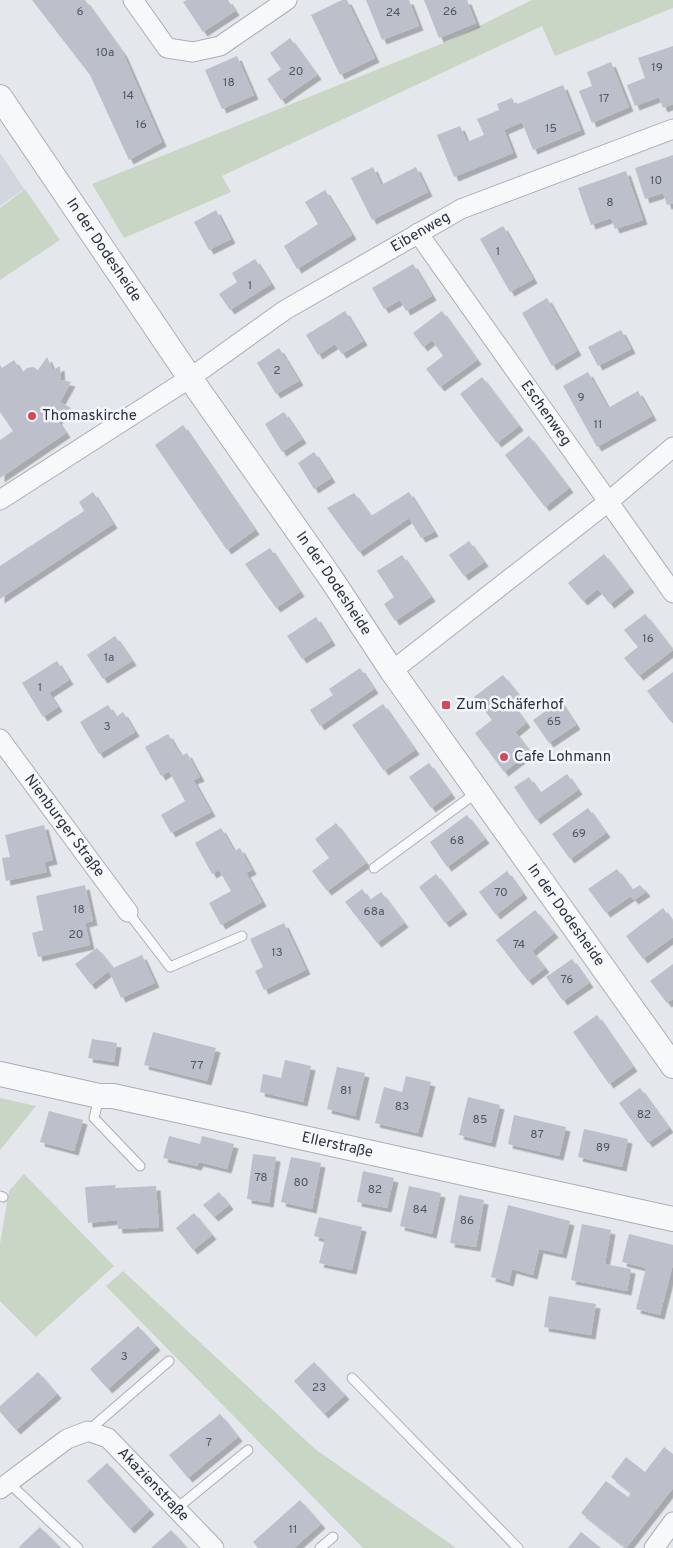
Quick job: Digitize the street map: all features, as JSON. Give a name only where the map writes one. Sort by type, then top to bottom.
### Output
[{"type":"street","points":[[133,0],[167,48],[193,52],[220,46],[287,0]]},
{"type":"street","name":"In der Dodesheide","points":[[0,97],[190,378],[325,570],[392,671],[673,1066]]},
{"type":"street","name":"Eibenweg","points":[[0,500],[190,378],[285,310],[461,209],[673,129]]},
{"type":"street","name":"Eschenweg","points":[[418,233],[673,593]]},
{"type":"street","points":[[392,671],[608,502],[673,447]]},
{"type":"street","name":"Nienburger Straße","points":[[0,739],[128,912]]},
{"type":"street","name":"Ellerstraße","points":[[0,1074],[99,1096],[112,1096],[673,1219]]},
{"type":"street","points":[[4,1486],[67,1440],[88,1431]]},
{"type":"street","name":"Akazienstraße","points":[[88,1431],[108,1438],[214,1548]]},
{"type":"street","points":[[654,1548],[673,1522]]},
{"type":"lane","points":[[374,868],[478,792]]},
{"type":"lane","points":[[128,912],[170,968],[242,936]]},
{"type":"lane","points":[[99,1096],[94,1118],[140,1166]]},
{"type":"lane","points":[[88,1431],[169,1361]]},
{"type":"lane","points":[[352,1378],[518,1548]]},
{"type":"lane","points":[[176,1509],[248,1450]]},
{"type":"lane","points":[[4,1486],[78,1548]]},
{"type":"lane","points":[[320,1548],[333,1537]]},
{"type":"shaded area","points":[[0,153],[24,189],[0,206]]},
{"type":"green space","points":[[532,0],[673,0],[673,8],[555,56],[542,26],[222,176],[231,192],[124,238],[92,184],[451,40]]},
{"type":"green space","points":[[25,189],[60,240],[0,280],[0,208]]},
{"type":"green space","points":[[0,1098],[36,1106],[0,1150]]},
{"type":"green space","points":[[24,1174],[114,1266],[36,1337],[0,1301],[0,1244],[9,1191]]},
{"type":"green space","points":[[123,1271],[315,1449],[456,1548],[363,1548],[106,1286]]},
{"type":"building","points":[[32,0],[85,0],[123,53],[162,142],[129,160],[90,75]]},
{"type":"building","points":[[187,0],[228,0],[235,11],[203,32],[183,2]]},
{"type":"building","points":[[342,0],[347,0],[375,58],[340,75],[311,15]]},
{"type":"building","points":[[366,0],[409,0],[419,26],[382,40]]},
{"type":"building","points":[[424,0],[467,0],[476,23],[439,38]]},
{"type":"building","points":[[290,38],[317,75],[281,100],[267,79],[281,69],[270,53]]},
{"type":"building","points":[[673,46],[673,104],[663,108],[659,97],[635,106],[627,85],[645,78],[638,58]]},
{"type":"building","points":[[237,56],[254,95],[222,109],[205,70]]},
{"type":"building","points":[[611,62],[629,107],[592,123],[579,91],[592,86],[587,72]]},
{"type":"building","points":[[563,85],[581,130],[533,150],[522,122],[504,130],[513,153],[454,177],[437,135],[460,126],[467,142],[484,135],[477,119],[499,110],[497,104],[512,98],[515,105]]},
{"type":"building","points":[[673,155],[673,203],[667,205],[663,193],[645,199],[635,168]]},
{"type":"building","points":[[373,167],[381,185],[416,167],[428,192],[372,220],[351,178]]},
{"type":"building","points":[[626,171],[643,220],[615,229],[611,218],[591,225],[578,188]]},
{"type":"building","points":[[325,190],[352,235],[297,269],[284,246],[318,224],[305,202]]},
{"type":"building","points":[[216,210],[231,239],[209,250],[194,222]]},
{"type":"building","points":[[503,226],[533,279],[510,292],[480,239]]},
{"type":"building","points":[[255,259],[271,284],[230,310],[219,294],[237,282],[232,273]]},
{"type":"building","points":[[413,264],[432,296],[406,311],[400,300],[384,309],[372,288]]},
{"type":"building","points":[[547,298],[577,351],[552,366],[522,313]]},
{"type":"building","points":[[345,311],[363,341],[342,354],[335,344],[318,355],[306,335]]},
{"type":"building","points":[[442,311],[477,360],[440,387],[426,369],[443,356],[432,340],[423,347],[413,333]]},
{"type":"building","points":[[621,330],[631,349],[598,366],[588,347]]},
{"type":"building","points":[[279,348],[299,381],[276,394],[257,363]]},
{"type":"building","name":"Thomaskirche","points":[[47,357],[53,370],[60,366],[61,380],[71,382],[60,402],[71,408],[57,420],[66,433],[0,478],[0,440],[13,431],[0,412],[0,365],[2,368],[14,360],[22,373],[27,368],[33,367],[38,370]]},
{"type":"building","points":[[588,372],[608,408],[638,391],[652,416],[597,447],[563,386]]},
{"type":"building","points":[[482,377],[519,426],[497,443],[460,394]]},
{"type":"building","points":[[284,412],[302,439],[282,452],[265,424]]},
{"type":"building","points":[[183,425],[255,530],[227,550],[155,445]]},
{"type":"building","points":[[529,436],[569,488],[545,507],[505,455]]},
{"type":"building","points":[[314,452],[331,478],[314,489],[298,463]]},
{"type":"building","points":[[93,492],[113,524],[0,599],[0,566],[84,511],[79,502]]},
{"type":"building","points":[[409,492],[434,532],[421,538],[409,518],[359,552],[327,508],[354,493],[371,516]]},
{"type":"building","points":[[469,541],[484,562],[464,576],[449,555]]},
{"type":"building","points":[[270,548],[300,592],[276,608],[245,564]]},
{"type":"building","points":[[604,554],[630,588],[610,604],[598,589],[583,601],[568,583]]},
{"type":"building","points":[[402,555],[431,597],[395,621],[384,604],[394,597],[377,571]]},
{"type":"building","points":[[645,614],[673,650],[639,676],[624,658],[638,647],[624,630]]},
{"type":"building","points":[[316,617],[331,641],[302,659],[287,636]]},
{"type":"building","points":[[115,636],[132,661],[103,679],[87,655]]},
{"type":"building","points":[[57,661],[69,680],[49,693],[58,707],[43,717],[22,683]]},
{"type":"building","points":[[360,668],[374,689],[320,726],[310,710],[333,695],[329,689]]},
{"type":"building","points":[[673,672],[673,720],[671,722],[647,691]]},
{"type":"building","points":[[503,675],[521,698],[513,705],[526,723],[515,732],[530,752],[504,772],[475,733],[492,720],[474,697]]},
{"type":"building","points":[[560,701],[576,725],[549,743],[533,720]]},
{"type":"building","points":[[383,704],[415,750],[384,771],[352,725]]},
{"type":"building","points":[[108,705],[116,717],[123,712],[135,732],[99,754],[80,722]]},
{"type":"building","points":[[168,734],[181,756],[187,753],[200,777],[193,780],[211,812],[171,833],[161,815],[185,801],[169,771],[161,776],[145,747]]},
{"type":"building","points":[[429,763],[451,794],[431,808],[409,777]]},
{"type":"building","points":[[567,774],[578,790],[536,820],[514,787],[529,777],[540,793]]},
{"type":"building","points":[[588,808],[606,833],[570,859],[552,834]]},
{"type":"building","points":[[467,815],[485,839],[447,867],[430,842]]},
{"type":"building","points":[[336,823],[366,863],[327,891],[312,871],[329,858],[315,839]]},
{"type":"building","points":[[44,825],[53,860],[44,862],[47,872],[6,881],[2,858],[10,857],[5,835]]},
{"type":"building","points":[[221,828],[234,851],[240,848],[252,870],[246,873],[262,902],[221,925],[209,903],[231,891],[219,870],[212,874],[195,843]]},
{"type":"building","points":[[617,869],[632,890],[640,885],[646,892],[634,900],[631,896],[606,913],[588,889]]},
{"type":"building","points":[[507,871],[523,894],[496,915],[479,892]]},
{"type":"building","points":[[436,874],[463,910],[445,923],[419,887]]},
{"type":"building","points":[[85,885],[93,921],[85,923],[90,945],[38,957],[32,933],[43,930],[36,896]]},
{"type":"building","points":[[362,889],[370,900],[381,892],[404,923],[377,943],[345,902]]},
{"type":"building","points":[[663,908],[673,922],[673,937],[643,959],[626,936]]},
{"type":"building","points":[[535,910],[554,933],[532,951],[545,968],[528,981],[496,940]]},
{"type":"building","points":[[284,923],[306,970],[264,990],[255,971],[263,967],[250,939]]},
{"type":"building","points":[[97,948],[113,968],[142,955],[155,983],[121,998],[109,971],[91,985],[75,964]]},
{"type":"building","points":[[572,959],[589,983],[563,1001],[546,977]]},
{"type":"building","points":[[673,964],[673,999],[667,1003],[650,981]]},
{"type":"building","points":[[597,1015],[633,1067],[609,1084],[573,1032]]},
{"type":"building","points":[[153,1032],[216,1048],[207,1081],[144,1065]]},
{"type":"building","points":[[92,1039],[117,1043],[114,1062],[88,1058]]},
{"type":"building","points":[[285,1060],[311,1066],[303,1102],[260,1092],[263,1074],[281,1078]]},
{"type":"building","points":[[337,1067],[365,1073],[355,1116],[327,1109]]},
{"type":"building","points":[[406,1076],[431,1082],[418,1133],[375,1123],[384,1087],[402,1092]]},
{"type":"building","points":[[640,1088],[669,1128],[648,1143],[619,1103]]},
{"type":"building","points":[[468,1097],[500,1105],[491,1143],[459,1135]]},
{"type":"building","points":[[49,1111],[83,1120],[74,1151],[40,1142]]},
{"type":"building","points":[[514,1115],[566,1127],[559,1156],[508,1144]]},
{"type":"building","points":[[584,1129],[628,1139],[622,1167],[578,1157]]},
{"type":"building","points":[[169,1136],[200,1144],[202,1136],[234,1144],[227,1169],[199,1162],[197,1166],[163,1158]]},
{"type":"building","points":[[253,1154],[276,1157],[269,1203],[247,1199]]},
{"type":"building","points":[[291,1157],[321,1163],[312,1209],[281,1202]]},
{"type":"building","points":[[363,1171],[394,1178],[387,1208],[357,1202]]},
{"type":"building","points":[[116,1185],[115,1188],[156,1186],[159,1227],[118,1229],[117,1220],[88,1223],[85,1187]]},
{"type":"building","points":[[409,1186],[441,1193],[432,1234],[400,1226]]},
{"type":"building","points":[[219,1192],[229,1205],[214,1217],[203,1205]]},
{"type":"building","points":[[459,1195],[484,1200],[476,1247],[450,1243]]},
{"type":"building","points":[[508,1205],[570,1221],[562,1254],[539,1249],[533,1275],[512,1269],[509,1282],[491,1277]]},
{"type":"building","points":[[194,1213],[212,1235],[193,1250],[176,1228]]},
{"type":"building","points":[[319,1217],[362,1227],[352,1270],[319,1263],[325,1239],[314,1236]]},
{"type":"building","points":[[582,1224],[611,1230],[605,1264],[631,1269],[627,1291],[571,1280]]},
{"type":"building","points":[[629,1234],[673,1245],[673,1264],[660,1315],[636,1309],[646,1268],[622,1262]]},
{"type":"building","points":[[549,1296],[596,1304],[591,1335],[544,1327]]},
{"type":"building","points":[[138,1326],[156,1346],[108,1389],[90,1369]]},
{"type":"building","points":[[314,1362],[345,1395],[324,1414],[294,1381]]},
{"type":"building","points":[[38,1372],[57,1394],[16,1430],[0,1412],[0,1406]]},
{"type":"building","points":[[220,1414],[238,1437],[188,1478],[169,1455]]},
{"type":"building","points":[[664,1447],[673,1454],[673,1488],[626,1548],[581,1513],[606,1481],[628,1497],[631,1493],[611,1477],[626,1457],[645,1472]]},
{"type":"building","points":[[107,1463],[150,1510],[130,1529],[87,1481]]},
{"type":"building","points":[[300,1500],[321,1524],[294,1548],[258,1548],[253,1542]]},
{"type":"building","points":[[40,1527],[61,1548],[19,1547]]},
{"type":"building","points":[[171,1530],[187,1548],[151,1548]]},
{"type":"building","points":[[581,1532],[601,1548],[568,1548]]},
{"type":"place","name":"Thomaskirche","points":[[32,416]]},
{"type":"place","name":"Zum Schäferhof","points":[[446,705]]},
{"type":"place","name":"Cafe Lohmann","points":[[504,757]]}]
